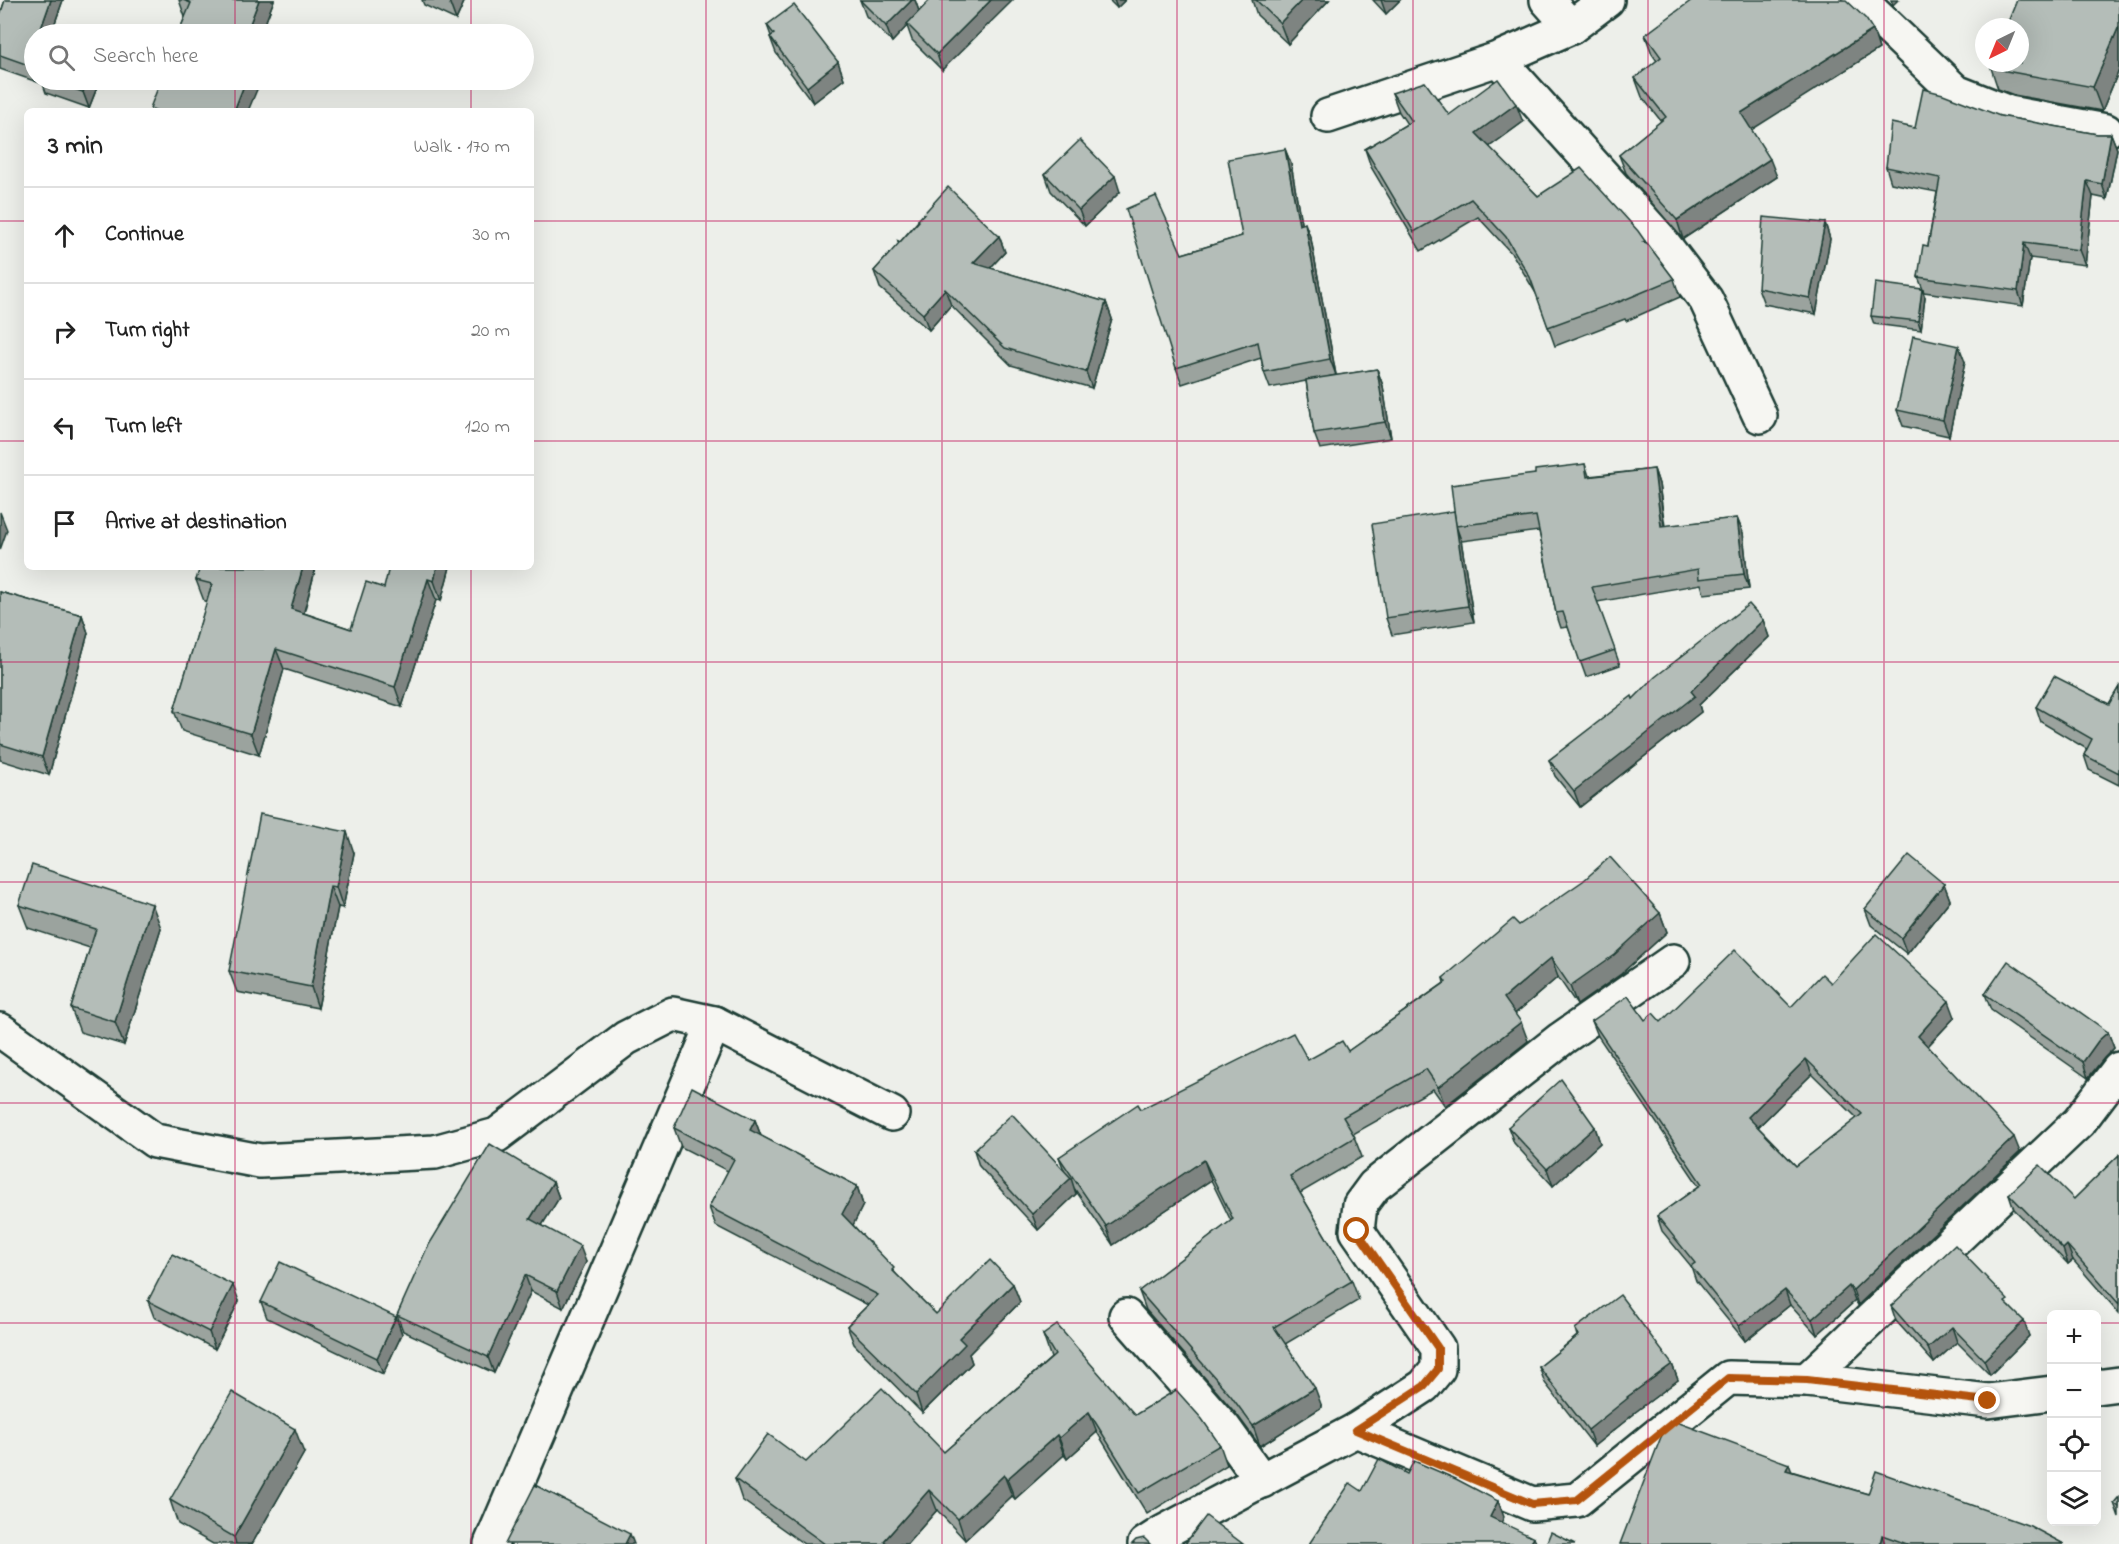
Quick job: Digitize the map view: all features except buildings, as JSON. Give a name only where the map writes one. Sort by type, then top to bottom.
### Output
[{"type":"street","points":[[1547,0],[1571,27]]},
{"type":"street","points":[[1328,116],[1498,59],[1571,27],[1607,0]]},
{"type":"street","points":[[1860,0],[1956,92],[2009,113],[2106,130]]},
{"type":"street","points":[[1498,59],[1659,238],[1706,300],[1760,416]]},
{"type":"street","points":[[1145,1544],[1161,1533],[1356,1430],[1424,1386],[1438,1369],[1438,1348],[1357,1231],[1360,1205],[1374,1186],[1561,1039],[1673,961]]},
{"type":"street","points":[[0,1030],[155,1141],[260,1161],[435,1152],[496,1135],[626,1038],[673,1014],[714,1023],[892,1114]]},
{"type":"street","points":[[491,1544],[714,1023]]},
{"type":"street","points":[[1807,1380],[2079,1122],[2119,1069]]},
{"type":"street","points":[[1126,1316],[1224,1428],[1262,1481]]},
{"type":"street","points":[[1356,1430],[1532,1504],[1577,1500],[1728,1378],[1807,1380],[1988,1401],[2047,1394]]},
{"type":"street","points":[[2101,1386],[2119,1384]]},
{"type":"route","points":[[1357,1231],[1438,1348],[1438,1369],[1424,1386],[1356,1430],[1532,1504],[1577,1500],[1728,1378],[1807,1380],[1988,1401]]}]
